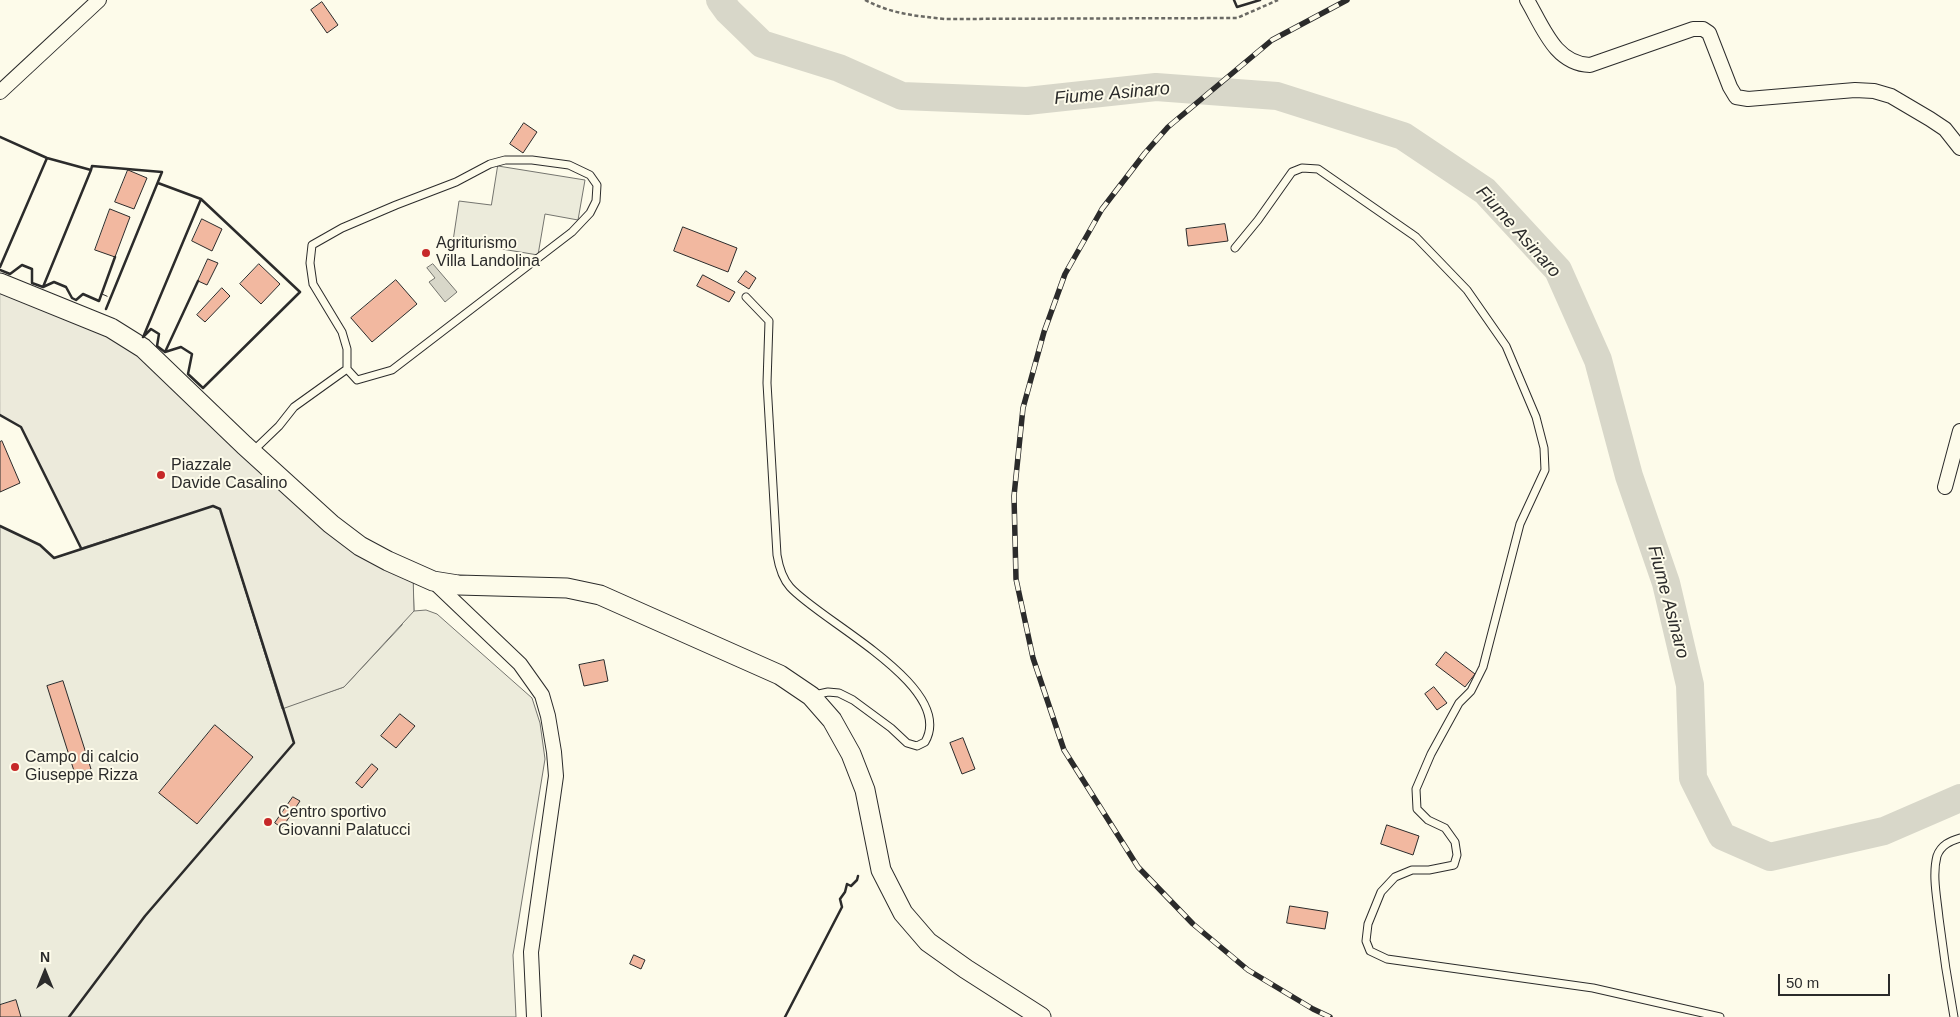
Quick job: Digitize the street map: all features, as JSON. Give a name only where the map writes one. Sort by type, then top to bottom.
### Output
[{"type":"main road","points":[[0,283],[111,328],[143,348],[331,524],[360,546],[413,573],[433,581],[458,585],[567,588],[600,595],[780,675],[811,696],[832,720],[851,754],[865,790],[881,870],[903,913],[928,942],[1041,1017]]},
{"type":"street","points":[[0,92],[99,0]]},
{"type":"street","points":[[1527,0],[1556,50],[1570,61],[1590,65],[1693,29],[1703,29],[1709,33],[1730,88],[1736,97],[1748,99],[1855,90],[1874,91],[1891,96],[1930,119],[1945,129],[1960,148]]},
{"type":"street","points":[[1945,487],[1960,431]]},
{"type":"street","points":[[433,581],[520,664],[542,695],[548,716],[556,776],[531,952],[534,1017]]},
{"type":"lane","points":[[505,160],[532,160],[569,165],[590,174],[597,185],[596,200],[590,213],[572,232],[392,370],[357,380],[347,369],[347,349],[342,332],[313,284],[312,245],[318,240],[396,204],[456,182],[490,164],[505,160]]},
{"type":"lane","points":[[1235,248],[1258,220],[1292,172],[1302,168],[1318,169],[1416,237],[1467,290],[1506,346],[1536,417],[1544,448],[1545,470],[1520,524],[1484,667],[1471,691],[1459,703],[1431,754],[1416,789],[1417,809],[1428,820],[1445,828],[1455,842],[1457,855],[1454,865],[1430,870],[1412,870],[1395,877],[1381,892],[1368,924],[1366,941],[1370,951],[1387,959],[1593,988],[1720,1017]]},
{"type":"lane","points":[[746,297],[768,321],[766,383],[777,555],[781,572],[790,586],[814,609],[884,657],[908,680],[924,704],[930,721],[930,735],[926,742],[917,746],[907,743],[891,728],[853,700],[839,693],[828,692],[811,696]]},
{"type":"lane","points":[[252,452],[279,426],[294,406],[347,369]]},
{"type":"lane","points":[[1954,1017],[1947,980],[1935,867],[1938,854],[1944,846],[1950,840],[1960,838]]},
{"type":"path","points":[[865,0],[883,9],[908,15],[955,19],[1237,18],[1278,0]]},
{"type":"shaded area","points":[[498,166],[585,180],[578,220],[545,214],[538,255],[453,241],[459,201],[491,205]]},
{"type":"shaded area","points":[[433,264],[457,292],[445,302],[429,282],[435,278],[427,268]]},
{"type":"shaded area","name":"Piazzale Davide Casalino","points":[[0,283],[111,328],[331,524],[413,573],[414,611],[344,687],[282,709],[220,509],[213,506],[81,548],[21,427],[0,415]]},
{"type":"shaded area","name":"Centro sportivo Giovanni Palatucci","points":[[213,506],[220,509],[282,708],[344,687],[402,625],[413,583],[414,611],[426,610],[437,614],[532,698],[540,723],[545,759],[513,955],[516,1017],[0,1017],[0,526],[40,545],[54,558]]},
{"type":"building","points":[[322,2],[338,25],[327,33],[311,10]]},
{"type":"building","points":[[524,123],[537,132],[523,153],[510,144]]},
{"type":"building","points":[[128,170],[147,178],[134,209],[115,202]]},
{"type":"building","points":[[110,209],[130,217],[115,257],[95,250]]},
{"type":"building","points":[[202,219],[222,229],[212,251],[192,241]]},
{"type":"building","points":[[1225,224],[1228,241],[1188,246],[1186,229]]},
{"type":"building","points":[[683,227],[737,248],[728,272],[674,251]]},
{"type":"building","points":[[208,259],[218,263],[207,285],[198,281]]},
{"type":"building","points":[[259,264],[280,284],[261,304],[240,284]]},
{"type":"building","points":[[746,271],[756,278],[749,289],[738,282]]},
{"type":"building","points":[[703,275],[735,292],[729,302],[697,286]]},
{"type":"building","points":[[396,280],[417,304],[372,342],[351,318]]},
{"type":"building","points":[[222,288],[230,296],[205,322],[197,315]]},
{"type":"building","points":[[2,441],[20,483],[0,492],[0,442]]},
{"type":"building","points":[[1446,652],[1475,674],[1465,687],[1436,665]]},
{"type":"building","points":[[604,660],[608,681],[584,686],[579,665]]},
{"type":"building","points":[[63,681],[91,769],[75,774],[47,686]]},
{"type":"building","points":[[1434,687],[1447,703],[1437,710],[1425,694]]},
{"type":"building","points":[[400,714],[415,726],[396,748],[381,736]]},
{"type":"building","points":[[215,725],[253,757],[197,824],[159,793]]},
{"type":"building","points":[[963,738],[975,769],[962,774],[950,743]]},
{"type":"building","points":[[372,764],[378,769],[362,788],[356,783]]},
{"type":"building","points":[[293,797],[300,801],[282,828],[275,823]]},
{"type":"building","points":[[1387,825],[1419,836],[1413,855],[1381,844]]},
{"type":"building","points":[[1290,906],[1328,912],[1325,929],[1287,923]]},
{"type":"building","points":[[634,955],[645,960],[641,969],[630,964]]},
{"type":"building","points":[[16,1000],[21,1017],[0,1017],[0,1005]]},
{"type":"waterway","name":"Fiume Asinaro","points":[[720,0],[728,11],[762,44],[839,68],[902,96],[1027,101],[1156,87],[1277,96],[1403,136],[1485,191],[1558,270],[1598,360],[1629,476],[1666,583],[1690,685],[1693,778],[1722,836],[1770,857],[1884,831],[1960,798]]},
{"type":"railway","points":[[1330,1017],[1313,1009],[1248,970],[1193,924],[1138,867],[1064,750],[1033,658],[1016,579],[1014,496],[1023,408],[1044,332],[1065,274],[1102,209],[1145,153],[1168,127],[1272,40],[1347,0]]},
{"type":"fence","points":[[102,294],[111,298]]},
{"type":"wall","points":[[1234,0],[1237,7],[1260,0]]},
{"type":"wall","points":[[0,137],[47,158],[91,170],[92,166],[162,172],[106,309]]},
{"type":"wall","points":[[0,267],[47,158]]},
{"type":"wall","points":[[43,287],[91,170]]},
{"type":"wall","points":[[143,337],[151,329],[159,334],[157,346],[165,352],[181,347],[192,354],[188,374],[203,388],[300,292],[201,199],[158,183]]},
{"type":"wall","points":[[144,335],[201,199]]},
{"type":"wall","points":[[0,270],[10,274],[22,265],[32,269],[32,283],[43,287],[54,282],[66,287],[72,298],[76,300],[83,294],[99,301],[115,257]]},
{"type":"wall","points":[[165,352],[198,281]]},
{"type":"wall","points":[[0,415],[21,427],[81,548]]},
{"type":"wall","points":[[0,526],[40,545],[54,558],[213,506],[220,509],[294,743],[145,916],[69,1017]]},
{"type":"wall","points":[[785,1017],[842,907],[840,899],[845,892],[847,884],[851,886],[858,876]]},
{"type":"place","name":"Agriturismo Villa Landolina","points":[[426,253]]},
{"type":"place","name":"Piazzale Davide Casalino","points":[[161,475]]},
{"type":"place","name":"Campo di calcio Giuseppe Rizza","points":[[15,767]]},
{"type":"place","name":"Centro sportivo Giovanni Palatucci","points":[[268,822]]}]
